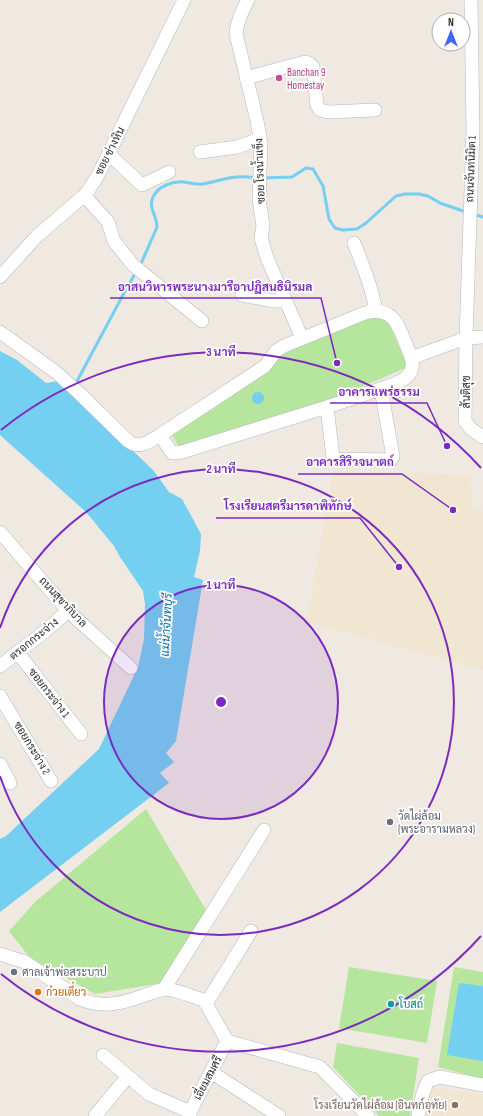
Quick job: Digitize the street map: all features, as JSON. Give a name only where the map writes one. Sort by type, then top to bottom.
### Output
[{"type":"street","name":"ซอย ช่างหิน","points":[[0,277],[37,236],[84,195],[98,177],[184,0]]},
{"type":"street","name":"ซอย โรงน้ำแข็ง","points":[[248,0],[236,27],[236,34],[260,139],[259,200],[263,220],[261,238],[267,258],[302,338]]},
{"type":"street","name":"ถนนจันทนิมิต 1","points":[[466,338],[473,131],[471,0]]},
{"type":"street","points":[[246,78],[305,62],[310,64],[314,70],[317,106],[320,110],[328,112],[375,110]]},
{"type":"street","points":[[200,152],[237,147],[260,139]]},
{"type":"street","points":[[109,154],[142,185],[169,172]]},
{"type":"street","points":[[84,195],[108,222],[114,241],[137,270],[202,321]]},
{"type":"street","points":[[354,244],[366,273],[374,298],[376,311]]},
{"type":"street","points":[[242,295],[274,301],[285,301]]},
{"type":"street","points":[[0,332],[57,373],[131,444],[139,446],[160,435],[265,366],[278,349],[365,313],[376,311],[393,317],[397,323],[411,358],[412,367],[409,375],[403,380],[327,407],[179,453],[174,453],[171,451],[160,435]]},
{"type":"street","points":[[411,358],[466,338],[483,337]]},
{"type":"street","name":"สันติสุข","points":[[466,338],[466,421],[470,429],[483,437]]},
{"type":"street","points":[[327,407],[333,458],[391,460],[393,457],[381,389]]},
{"type":"street","name":"ถนนสุขาภิบาล","points":[[0,532],[68,611],[131,668]]},
{"type":"street","name":"ตรอกกระจ่าง","points":[[0,666],[18,653],[68,611]]},
{"type":"street","name":"ซอยกระจ่าง 1","points":[[18,653],[80,734]]},
{"type":"street","name":"ซอยกระจ่าง 2","points":[[0,696],[51,781]]},
{"type":"street","points":[[0,764],[10,784]]},
{"type":"street","points":[[164,989],[264,830]]},
{"type":"street","points":[[206,1004],[251,931]]},
{"type":"street","points":[[0,954],[25,962],[80,999],[89,1003],[103,1005],[118,1003],[164,989],[204,1000],[227,1041],[320,1067],[368,1116]]},
{"type":"street","name":"เอี่ยมสมศรี","points":[[190,1114],[227,1041]]},
{"type":"street","points":[[103,1055],[149,1094],[190,1114]]},
{"type":"street","points":[[211,1072],[279,1116]]},
{"type":"street","points":[[95,1116],[128,1076]]},
{"type":"street","points":[[418,1116],[423,1093],[428,1081],[440,1077],[483,1086]]},
{"type":"shaded area","points":[[334,471],[469,475],[473,507],[483,512],[483,670],[306,622]]},
{"type":"shaded area","name":"โรงเรียนวัดไผ่ล้อม (อินทก์อุทัย)","points":[[430,1087],[483,1095],[483,1116],[426,1116]]},
{"type":"green space","points":[[369,315],[387,319],[408,367],[305,411],[180,449],[170,432],[280,352]]},
{"type":"green space","points":[[146,809],[206,910],[162,983],[95,994],[30,958],[9,931],[36,901]]},
{"type":"green space","points":[[349,967],[437,981],[427,1043],[339,1028]]},
{"type":"green space","points":[[454,967],[483,972],[483,1079],[438,1067]]},
{"type":"green space","points":[[337,1043],[419,1058],[410,1116],[379,1116],[333,1067]]},
{"type":"water","name":"แม่น้ำจันทบุรี","points":[[0,351],[17,360],[46,383],[59,381],[153,470],[169,492],[182,499],[201,534],[200,551],[194,577],[203,580],[176,741],[166,753],[174,762],[160,773],[169,783],[0,912],[0,839],[6,836],[99,749],[138,667],[144,639],[145,604],[143,591],[114,546],[86,512],[0,435]]},
{"type":"water","points":[[256,392],[260,392],[264,398],[260,404],[256,404],[252,400],[252,396]]},
{"type":"water","points":[[459,983],[483,986],[483,1061],[447,1055]]},
{"type":"waterway","points":[[263,178],[292,177],[306,168],[313,169],[323,186],[329,219],[335,228],[343,230],[357,229],[366,223],[396,196],[405,194],[419,194],[428,196],[440,203],[466,212]]},
{"type":"waterway","points":[[140,266],[157,227],[152,208],[152,201],[158,190],[175,182],[201,184],[236,177],[257,178]]},
{"type":"waterway","points":[[473,214],[483,217]]},
{"type":"waterway","points":[[75,385],[136,272]]},
{"type":"place","name":"Banchan 9 Homestay","points":[[279,78]]},
{"type":"place","name":"อาสนวิหารพระนางมารีอาปฏิสนธินิรมล","points":[[337,363]]},
{"type":"place","name":"อาคารแพร่ธรรม","points":[[447,446]]},
{"type":"place","name":"อาคารสิริวจนาตถ์","points":[[453,510]]},
{"type":"place","name":"โรงเรียนสตรีมารดาพิทักษ์","points":[[399,567]]},
{"type":"place","name":"วัดไผ่ล้อม (พระอารามหลวง)","points":[[390,822]]},
{"type":"place","name":"ศาลเจ้าพ่อสระบาป","points":[[14,972]]},
{"type":"place","name":"ก๋วยเตี๋ยว","points":[[38,992]]},
{"type":"place","name":"โบสถ์","points":[[391,1004]]},
{"type":"place","name":"โรงเรียนวัดไผ่ล้อม (อินทก์อุทัย)","points":[[455,1105]]}]
